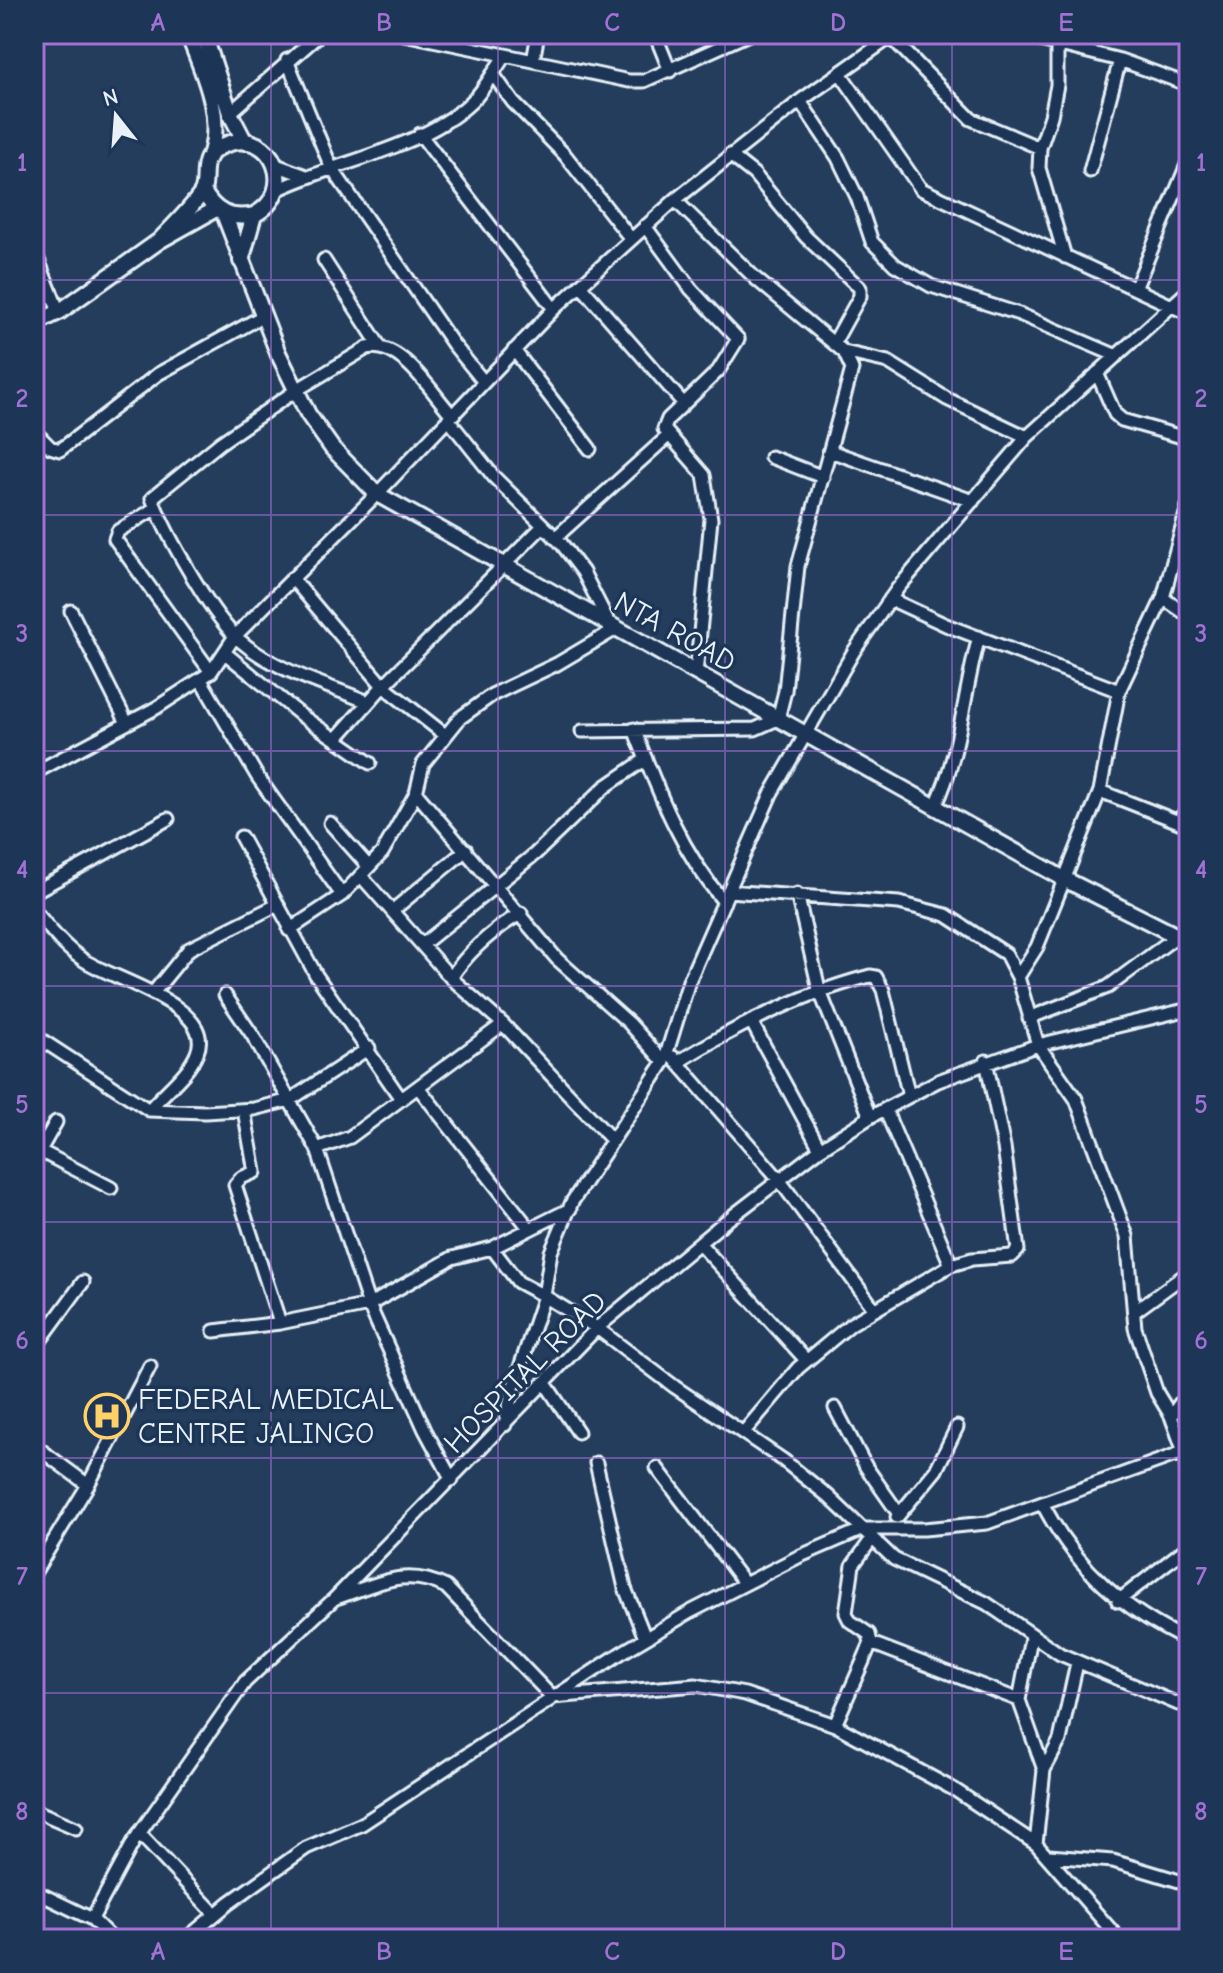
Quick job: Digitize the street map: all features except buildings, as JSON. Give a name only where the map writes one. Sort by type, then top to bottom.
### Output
[{"type":"street","points":[[188,34],[212,100],[215,132],[210,156],[202,173],[203,191],[220,212]]},
{"type":"street","points":[[204,34],[230,113],[245,142]]},
{"type":"street","points":[[230,113],[320,34]]},
{"type":"street","points":[[533,61],[538,34]]},
{"type":"street","points":[[655,34],[670,71]]},
{"type":"street","points":[[410,35],[629,81],[644,81],[749,34]]},
{"type":"street","points":[[1016,34],[1057,39],[1189,85]]},
{"type":"street","points":[[34,773],[127,723],[211,672],[235,636],[377,494],[554,309],[645,226],[730,155],[893,35],[971,119],[1040,148]]},
{"type":"street","points":[[1057,39],[1057,85],[1040,148],[1042,182],[1065,257]]},
{"type":"street","points":[[277,190],[306,176],[420,134],[454,115],[476,96],[505,55]]},
{"type":"street","points":[[287,60],[331,167],[453,344],[484,382]]},
{"type":"street","points":[[1090,171],[1120,60]]},
{"type":"street","points":[[840,73],[921,189],[1189,314]]},
{"type":"street","points":[[493,74],[513,102],[565,155],[631,239]]},
{"type":"street","points":[[800,101],[838,158],[857,197],[872,242],[895,265],[931,286],[1019,314],[1117,356]]},
{"type":"street","points":[[420,134],[554,309]]},
{"type":"street","points":[[210,156],[226,144],[245,142],[264,149],[276,165],[306,176]]},
{"type":"street","points":[[730,155],[754,174],[806,237],[860,288],[860,296],[834,343]]},
{"type":"street","points":[[1135,289],[1189,160]]},
{"type":"street","points":[[241,261],[254,215],[268,205],[277,190],[276,165]]},
{"type":"street","points":[[159,241],[203,191]]},
{"type":"street","points":[[582,731],[755,729],[778,719],[785,691],[798,566],[852,369],[844,352],[756,279],[675,200]]},
{"type":"street","points":[[34,324],[59,312],[159,241],[220,212],[254,215]]},
{"type":"street","name":"NTA ROAD","points":[[220,212],[295,391],[332,448],[377,494],[1066,880],[1185,935]]},
{"type":"street","points":[[645,226],[691,289],[737,334],[735,344],[718,371],[668,419],[664,429],[667,437],[704,475],[711,519],[696,674]]},
{"type":"street","points":[[34,250],[59,312]]},
{"type":"street","points":[[289,930],[342,895],[382,853],[416,793],[423,764],[444,734],[476,705],[557,664],[613,627],[583,572],[555,538],[494,477],[398,354],[379,345],[324,260]]},
{"type":"street","points":[[580,285],[684,404]]},
{"type":"street","points":[[505,1425],[513,1388],[544,1296],[551,1252],[570,1209],[666,1056],[689,981],[771,794],[854,651],[890,599],[1027,437],[1189,290]]},
{"type":"street","points":[[34,431],[55,451],[60,450],[158,374],[263,316]]},
{"type":"street","points":[[368,702],[281,665],[235,636],[196,578],[152,498],[154,493],[295,391],[367,348],[379,345]]},
{"type":"street","points":[[514,350],[590,449]]},
{"type":"street","points":[[844,352],[888,362],[947,399],[1027,437]]},
{"type":"street","points":[[1097,373],[1115,414],[1122,420],[1189,439]]},
{"type":"street","points":[[555,538],[667,437]]},
{"type":"street","points":[[830,451],[973,501]]},
{"type":"street","points":[[771,457],[823,477]]},
{"type":"street","points":[[1018,977],[1037,947],[1100,791],[1119,691],[1163,598],[1188,506]]},
{"type":"street","points":[[156,508],[118,531],[115,539],[211,672]]},
{"type":"street","points":[[336,739],[383,686],[543,526]]},
{"type":"street","points":[[292,578],[383,686],[444,734]]},
{"type":"street","points":[[1163,598],[1189,616]]},
{"type":"street","points":[[890,599],[1119,691]]},
{"type":"street","points":[[71,611],[127,723]]},
{"type":"street","points":[[935,807],[952,771],[966,685],[979,637]]},
{"type":"street","points":[[225,653],[370,763]]},
{"type":"street","points":[[201,680],[257,776],[342,895]]},
{"type":"street","points":[[634,729],[666,813],[698,872],[726,896],[797,894],[899,903],[946,915],[1006,954],[1018,977],[1038,1045],[1076,1099],[1127,1236],[1134,1312],[1146,1365],[1186,1451],[1189,1478]]},
{"type":"street","points":[[422,945],[498,886],[605,787],[646,759]]},
{"type":"street","points":[[1100,791],[1184,823],[1189,808]]},
{"type":"street","points":[[416,793],[557,959],[666,1056],[678,1062],[778,1178],[875,1310]]},
{"type":"street","points":[[34,892],[168,819]]},
{"type":"street","points":[[330,823],[392,911],[451,978],[503,1024],[612,1140]]},
{"type":"street","points":[[241,837],[316,975],[369,1048],[401,1099]]},
{"type":"street","points":[[392,911],[466,850]]},
{"type":"street","points":[[797,894],[819,989],[870,1117]]},
{"type":"street","points":[[153,993],[189,949],[277,905]]},
{"type":"street","points":[[34,910],[83,960],[153,993],[186,1015],[199,1039],[198,1052],[187,1069],[149,1110]]},
{"type":"street","points":[[451,978],[460,963],[521,913]]},
{"type":"street","points":[[1029,1018],[1108,987],[1185,935]]},
{"type":"street","points":[[678,1062],[751,1021],[819,989],[870,976],[880,981],[909,1096]]},
{"type":"street","points":[[225,995],[317,1149],[369,1305],[425,1430],[452,1480]]},
{"type":"street","name":"HOSPITAL ROAD","points":[[92,1919],[139,1833],[245,1682],[335,1598],[597,1328],[699,1243],[778,1178],[870,1117],[909,1096],[986,1061],[1038,1045],[1189,1009]]},
{"type":"street","points":[[751,1021],[820,1149]]},
{"type":"street","points":[[317,1149],[350,1137],[503,1024]]},
{"type":"street","points":[[34,1035],[149,1110],[244,1110],[290,1100],[369,1048]]},
{"type":"street","points":[[743,1433],[767,1400],[806,1360],[851,1324],[951,1265],[972,1259],[1012,1256],[1018,1250],[1004,1147],[986,1061]]},
{"type":"street","points":[[418,1087],[529,1228]]},
{"type":"street","points":[[885,1109],[951,1265]]},
{"type":"street","points":[[244,1110],[255,1172],[241,1178],[235,1185],[280,1323]]},
{"type":"street","points":[[56,1122],[36,1157],[111,1188]]},
{"type":"street","points":[[214,1331],[280,1323],[369,1305],[452,1258],[492,1248],[570,1209]]},
{"type":"street","points":[[699,1243],[806,1360]]},
{"type":"street","points":[[492,1248],[518,1282],[597,1328],[783,1460],[894,1559],[986,1603],[1031,1638],[1077,1663],[1178,1704],[1189,1704]]},
{"type":"street","points":[[1134,1312],[1189,1272]]},
{"type":"street","points":[[34,1349],[83,1282]]},
{"type":"street","points":[[34,1573],[88,1485],[150,1366]]},
{"type":"street","points":[[545,1383],[578,1432]]},
{"type":"street","points":[[1171,1416],[1189,1391]]},
{"type":"street","points":[[835,1408],[866,1467],[899,1514]]},
{"type":"street","points":[[889,1527],[936,1470],[957,1427]]},
{"type":"street","points":[[34,1445],[88,1485]]},
{"type":"street","points":[[186,1939],[306,1848],[362,1824],[645,1638],[745,1584],[863,1529],[924,1529],[987,1523],[1186,1451]]},
{"type":"street","points":[[596,1463],[625,1588],[645,1638]]},
{"type":"street","points":[[657,1468],[745,1584]]},
{"type":"street","points":[[1043,1505],[1058,1533],[1118,1601],[1189,1641]]},
{"type":"street","points":[[835,1725],[871,1643],[869,1634],[850,1621],[846,1613],[853,1565],[871,1540]]},
{"type":"street","points":[[1118,1601],[1189,1546]]},
{"type":"street","points":[[335,1598],[397,1578],[418,1575],[431,1580],[453,1595],[552,1697]]},
{"type":"street","points":[[1031,1638],[1019,1700],[1044,1770]]},
{"type":"street","points":[[871,1643],[1019,1700]]},
{"type":"street","points":[[1036,1844],[1044,1770],[1060,1740],[1077,1663]]},
{"type":"street","points":[[552,1697],[696,1685],[745,1694],[835,1725],[955,1790],[1036,1844],[1119,1939]]},
{"type":"street","points":[[34,1810],[76,1828]]},
{"type":"street","points":[[139,1833],[215,1914]]},
{"type":"street","points":[[1049,1856],[1113,1861],[1189,1884]]},
{"type":"street","points":[[34,1891],[92,1919],[112,1939]]},
{"type":"place","name":"FEDERAL MEDICAL CENTRE JALINGO","points":[[107,1416]]}]
